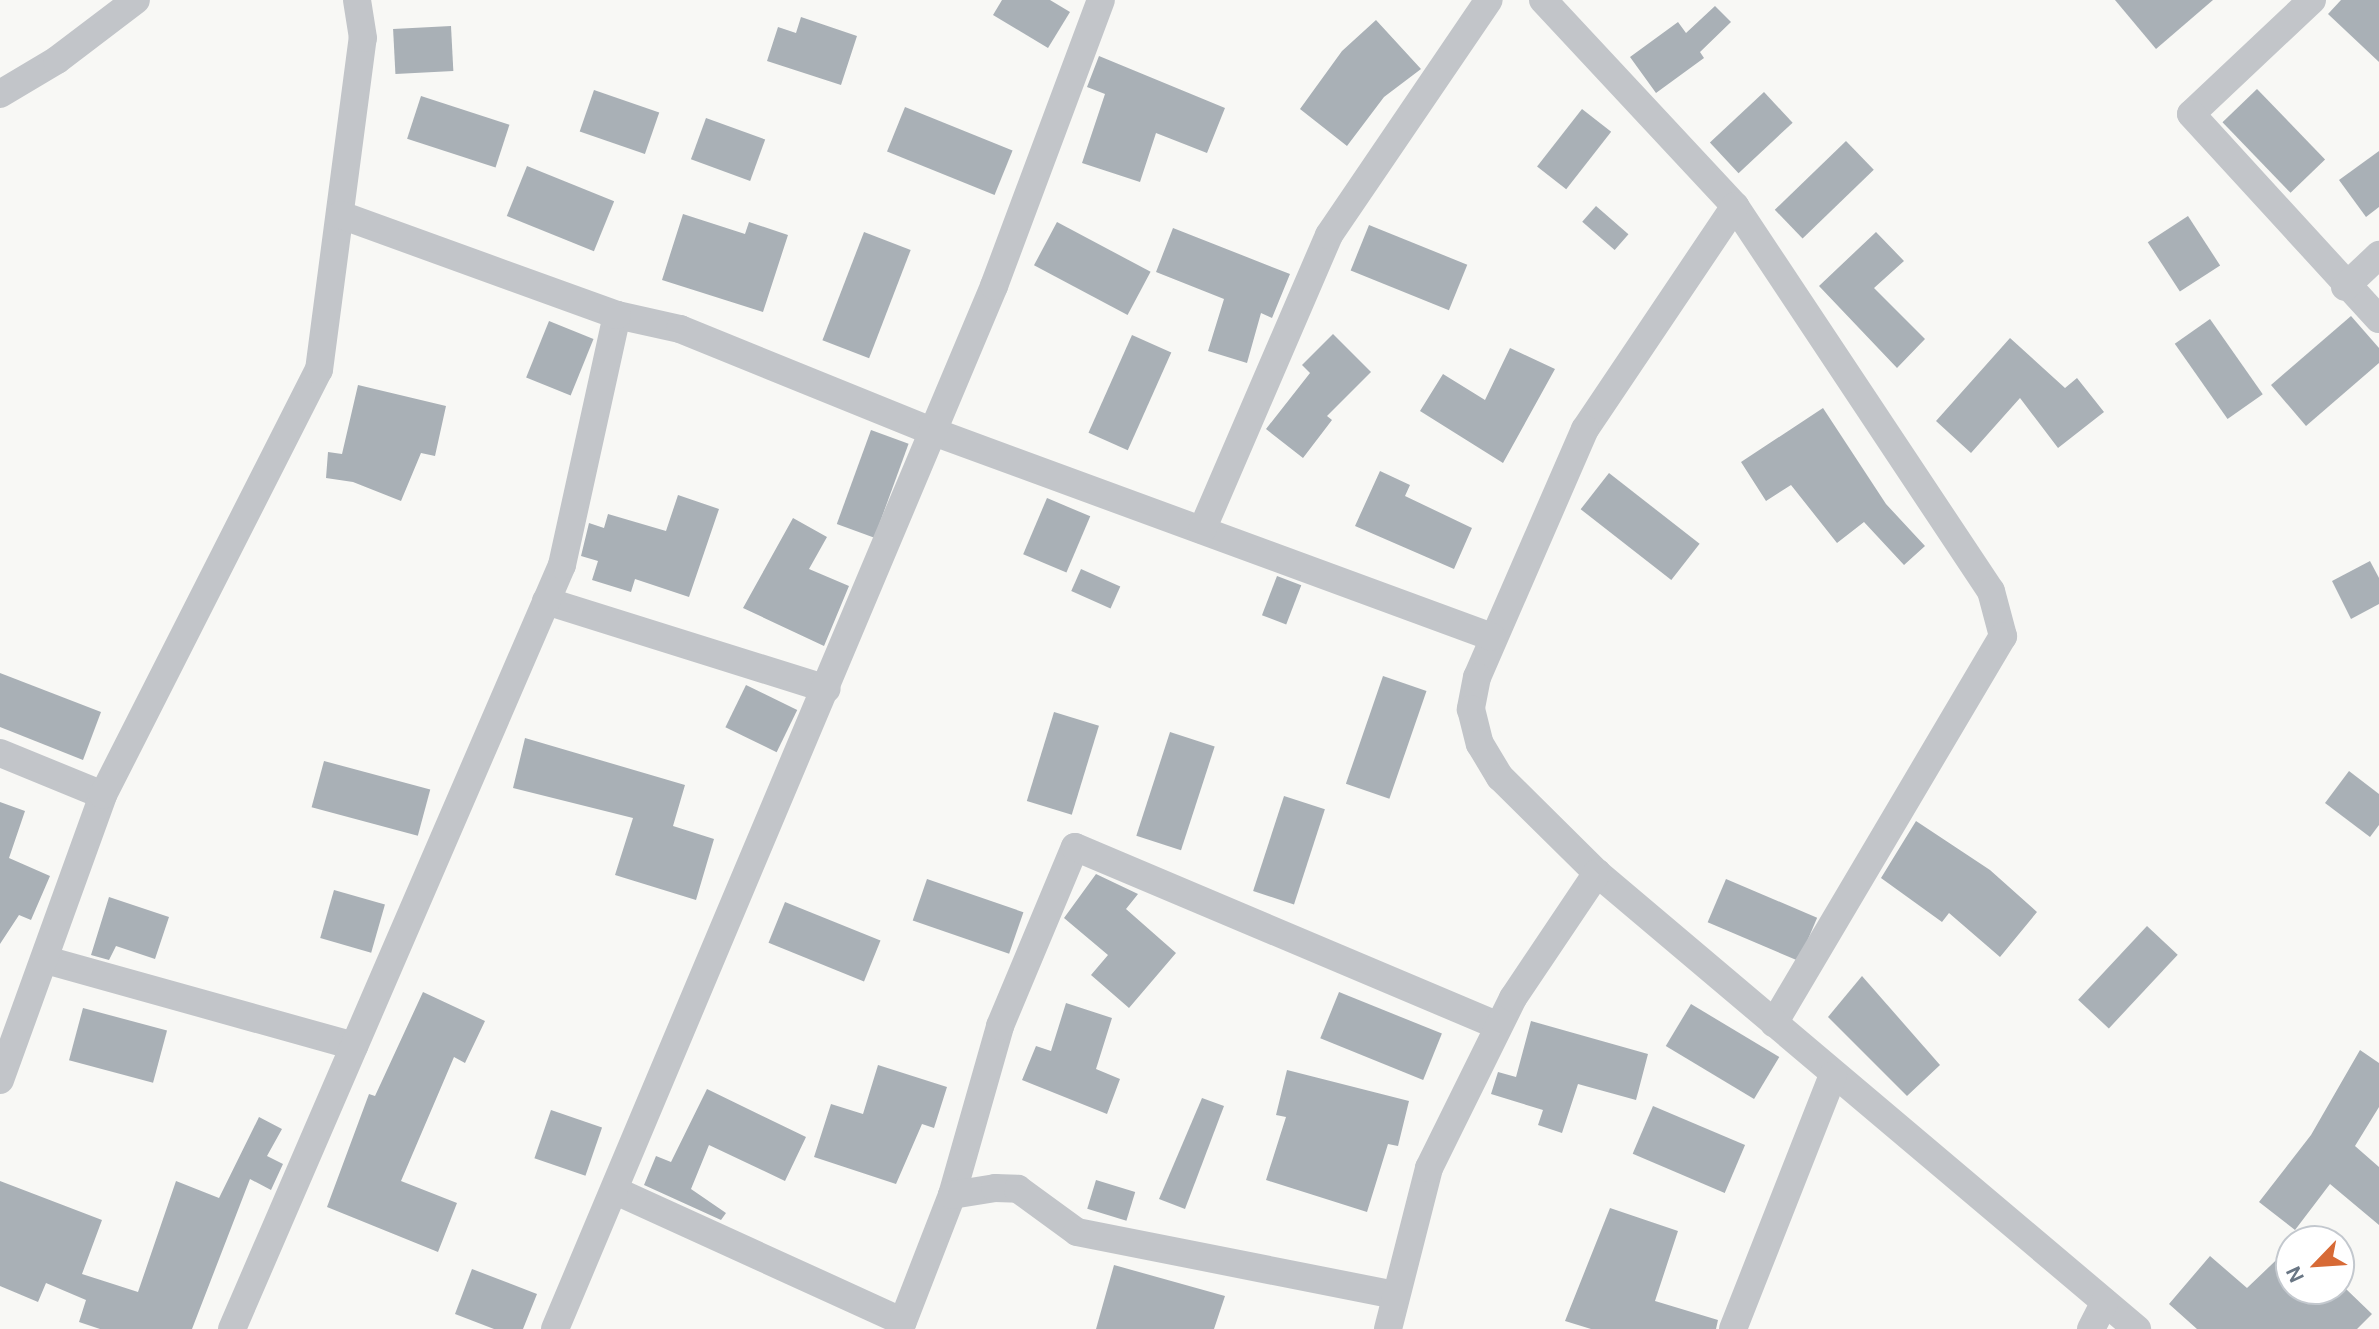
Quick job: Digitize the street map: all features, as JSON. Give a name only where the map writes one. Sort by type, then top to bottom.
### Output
[{"type":"street","points":[[0,94],[57,60],[136,0]]},
{"type":"street","points":[[2,1070],[46,960],[103,795],[319,370],[363,38],[357,0]]},
{"type":"street","points":[[555,1329],[616,1191],[934,432],[1101,0]]},
{"type":"street","points":[[1202,530],[1329,235],[1489,0]]},
{"type":"street","points":[[1543,0],[1735,206],[1991,591],[2003,636],[1774,1023]]},
{"type":"street","points":[[2295,5],[2191,114],[2345,287],[2379,319]]},
{"type":"street","points":[[1735,206],[1600,401],[1492,637],[1471,709],[1480,744],[1500,777],[1597,873],[2137,1329]]},
{"type":"street","points":[[340,215],[617,315],[680,329],[934,432],[1492,637]]},
{"type":"street","points":[[2345,287],[2379,255]]},
{"type":"street","points":[[232,1329],[562,565],[617,315]]},
{"type":"street","points":[[546,601],[827,689]]},
{"type":"street","points":[[0,753],[103,795]]},
{"type":"street","points":[[616,1191],[901,1325],[952,1195],[1000,1026],[1075,847],[1498,1026]]},
{"type":"street","points":[[1388,1329],[1394,1295],[1429,1168],[1498,1026],[1597,873]]},
{"type":"street","points":[[46,960],[354,1046]]},
{"type":"street","points":[[1733,1329],[1833,1075]]},
{"type":"street","points":[[952,1195],[1018,1189],[1077,1232],[1394,1295]]},
{"type":"street","points":[[2091,1329],[2105,1302]]},
{"type":"building","points":[[1002,0],[1050,0],[1070,12],[1048,48],[993,15]]},
{"type":"building","points":[[2115,0],[2213,0],[2156,49]]},
{"type":"building","points":[[2341,0],[2379,0],[2379,62],[2328,14]]},
{"type":"building","points":[[1715,6],[1731,22],[1700,52],[1704,58],[1656,93],[1630,57],[1678,22],[1686,33]]},
{"type":"building","points":[[801,17],[857,36],[841,85],[767,61],[778,27],[796,33]]},
{"type":"building","points":[[1376,20],[1421,69],[1384,97],[1347,146],[1300,109],[1342,51]]},
{"type":"building","points":[[451,26],[453,71],[395,74],[393,29]]},
{"type":"building","points":[[1099,56],[1225,108],[1207,153],[1156,133],[1140,182],[1082,163],[1105,94],[1087,87]]},
{"type":"building","points":[[2257,89],[2325,159],[2291,193],[2222,122]]},
{"type":"building","points":[[594,90],[659,112],[645,154],[580,132]]},
{"type":"building","points":[[1764,92],[1793,123],[1739,173],[1710,142]]},
{"type":"building","points":[[421,96],[509,125],[496,168],[407,139]]},
{"type":"building","points":[[905,107],[1013,150],[995,195],[887,152]]},
{"type":"building","points":[[1582,109],[1611,132],[1566,189],[1537,167]]},
{"type":"building","points":[[706,118],[765,140],[750,181],[691,159]]},
{"type":"building","points":[[1846,141],[1874,170],[1803,239],[1775,210]]},
{"type":"building","points":[[2379,151],[2379,207],[2366,217],[2339,180]]},
{"type":"building","points":[[527,166],[614,201],[594,251],[507,216]]},
{"type":"building","points":[[1596,206],[1628,234],[1615,250],[1582,222]]},
{"type":"building","points":[[683,214],[745,234],[749,222],[788,235],[763,312],[662,280]]},
{"type":"building","points":[[2188,216],[2220,265],[2180,292],[2148,242]]},
{"type":"building","points":[[1057,222],[1151,272],[1128,315],[1034,265]]},
{"type":"building","points":[[1369,225],[1467,265],[1449,310],[1351,270]]},
{"type":"building","points":[[1173,228],[1290,274],[1272,318],[1261,313],[1247,363],[1208,351],[1224,299],[1156,272]]},
{"type":"building","points":[[864,232],[911,250],[869,358],[822,340]]},
{"type":"building","points":[[1876,232],[1904,261],[1874,288],[1925,339],[1897,368],[1819,286]]},
{"type":"building","points":[[2351,316],[2379,348],[2379,363],[2306,426],[2271,385]]},
{"type":"building","points":[[2210,319],[2263,394],[2228,419],[2175,344]]},
{"type":"building","points":[[549,321],[594,339],[571,396],[526,378]]},
{"type":"building","points":[[1333,334],[1371,372],[1327,416],[1332,420],[1303,458],[1266,429],[1310,373],[1302,365]]},
{"type":"building","points":[[1132,335],[1171,352],[1128,450],[1088,433]]},
{"type":"building","points":[[2010,338],[2065,388],[2077,378],[2104,412],[2058,448],[2020,398],[1971,453],[1936,421]]},
{"type":"building","points":[[1510,348],[1555,369],[1503,463],[1420,411],[1443,374],[1485,400]]},
{"type":"building","points":[[358,385],[446,406],[435,456],[421,453],[401,501],[353,482],[326,478],[328,452],[342,454]]},
{"type":"building","points":[[1823,408],[1886,504],[1925,546],[1904,565],[1864,522],[1837,543],[1791,485],[1766,501],[1741,462]]},
{"type":"building","points":[[871,430],[909,444],[874,538],[837,524]]},
{"type":"building","points":[[1380,471],[1410,485],[1405,496],[1472,528],[1454,569],[1355,526]]},
{"type":"building","points":[[1609,473],[1700,544],[1671,580],[1581,509]]},
{"type":"building","points":[[678,495],[719,509],[689,597],[635,579],[631,592],[592,580],[598,561],[581,556],[589,523],[604,528],[608,514],[666,531]]},
{"type":"building","points":[[1047,498],[1090,516],[1066,573],[1023,554]]},
{"type":"building","points":[[793,518],[827,537],[809,569],[849,586],[824,646],[743,608]]},
{"type":"building","points":[[2370,561],[2379,578],[2379,604],[2351,619],[2332,581]]},
{"type":"building","points":[[1081,569],[1120,586],[1111,608],[1071,591]]},
{"type":"building","points":[[1277,576],[1301,585],[1286,625],[1262,615]]},
{"type":"building","points":[[0,673],[101,712],[83,760],[0,727]]},
{"type":"building","points":[[1383,676],[1426,691],[1389,799],[1346,784]]},
{"type":"building","points":[[746,685],[797,710],[777,752],[725,727]]},
{"type":"building","points":[[1054,712],[1099,726],[1072,815],[1027,801]]},
{"type":"building","points":[[1170,732],[1215,747],[1181,850],[1136,836]]},
{"type":"building","points":[[525,738],[685,785],[673,826],[714,839],[696,900],[615,875],[633,818],[513,788]]},
{"type":"building","points":[[324,761],[430,789],[418,836],[312,807]]},
{"type":"building","points":[[2349,771],[2379,794],[2379,825],[2370,837],[2325,803]]},
{"type":"building","points":[[1284,796],[1325,809],[1294,904],[1253,891]]},
{"type":"building","points":[[0,802],[25,811],[9,858],[50,876],[31,920],[19,915],[0,944]]},
{"type":"building","points":[[1916,821],[1990,870],[2037,912],[2000,957],[1949,913],[1942,922],[1881,878]]},
{"type":"building","points":[[1096,874],[1138,894],[1126,909],[1176,953],[1129,1008],[1091,975],[1108,955],[1064,918]]},
{"type":"building","points":[[927,879],[1023,912],[1009,954],[913,921]]},
{"type":"building","points":[[1726,879],[1817,918],[1799,961],[1708,922]]},
{"type":"building","points":[[334,890],[385,905],[371,953],[320,938]]},
{"type":"building","points":[[109,897],[169,917],[155,959],[116,946],[109,960],[91,955]]},
{"type":"building","points":[[785,902],[880,941],[864,981],[769,943]]},
{"type":"building","points":[[2147,926],[2178,955],[2109,1029],[2078,1000]]},
{"type":"building","points":[[1862,976],[1940,1065],[1907,1096],[1828,1017]]},
{"type":"building","points":[[423,992],[485,1021],[465,1063],[454,1057],[401,1181],[457,1203],[438,1252],[327,1207],[369,1094],[375,1096]]},
{"type":"building","points":[[1339,992],[1442,1034],[1423,1080],[1320,1038]]},
{"type":"building","points":[[1066,1003],[1112,1018],[1096,1069],[1120,1079],[1107,1114],[1022,1080],[1036,1046],[1051,1051]]},
{"type":"building","points":[[1691,1004],[1779,1057],[1754,1099],[1666,1046]]},
{"type":"building","points":[[83,1008],[167,1031],[153,1083],[69,1060]]},
{"type":"building","points":[[1531,1021],[1648,1054],[1636,1100],[1578,1084],[1562,1133],[1538,1125],[1543,1110],[1491,1094],[1498,1072],[1516,1077]]},
{"type":"building","points":[[2360,1050],[2379,1063],[2379,1107],[2355,1146],[2379,1167],[2379,1225],[2330,1184],[2299,1225],[2289,1225],[2259,1202],[2311,1135]]},
{"type":"building","points":[[878,1065],[947,1087],[934,1128],[922,1124],[896,1184],[814,1157],[831,1104],[863,1114]]},
{"type":"building","points":[[1287,1070],[1409,1101],[1398,1146],[1388,1144],[1367,1212],[1266,1180],[1286,1117],[1276,1115]]},
{"type":"building","points":[[707,1089],[806,1137],[785,1181],[709,1145],[691,1189],[726,1213],[721,1220],[644,1185],[656,1156],[671,1162]]},
{"type":"building","points":[[1202,1098],[1224,1106],[1185,1209],[1159,1199]]},
{"type":"building","points":[[1653,1106],[1745,1145],[1725,1193],[1633,1154]]},
{"type":"building","points":[[551,1110],[602,1128],[585,1176],[534,1158]]},
{"type":"building","points":[[259,1117],[282,1129],[267,1156],[283,1164],[271,1190],[250,1179],[192,1329],[100,1329],[79,1322],[86,1300],[46,1283],[38,1302],[0,1286],[0,1181],[102,1220],[82,1274],[138,1292],[176,1181],[219,1198]]},
{"type":"building","points":[[1096,1180],[1135,1192],[1126,1221],[1087,1209]]},
{"type":"building","points":[[1610,1208],[1678,1231],[1655,1301],[1718,1320],[1716,1329],[1591,1329],[1565,1321]]},
{"type":"building","points":[[2210,1256],[2247,1288],[2275,1261],[2275,1305],[2355,1305],[2355,1298],[2372,1314],[2357,1329],[2197,1329],[2169,1304]]},
{"type":"building","points":[[1114,1265],[1225,1296],[1214,1329],[1096,1329]]},
{"type":"building","points":[[472,1269],[537,1294],[523,1329],[494,1329],[455,1314]]}]
